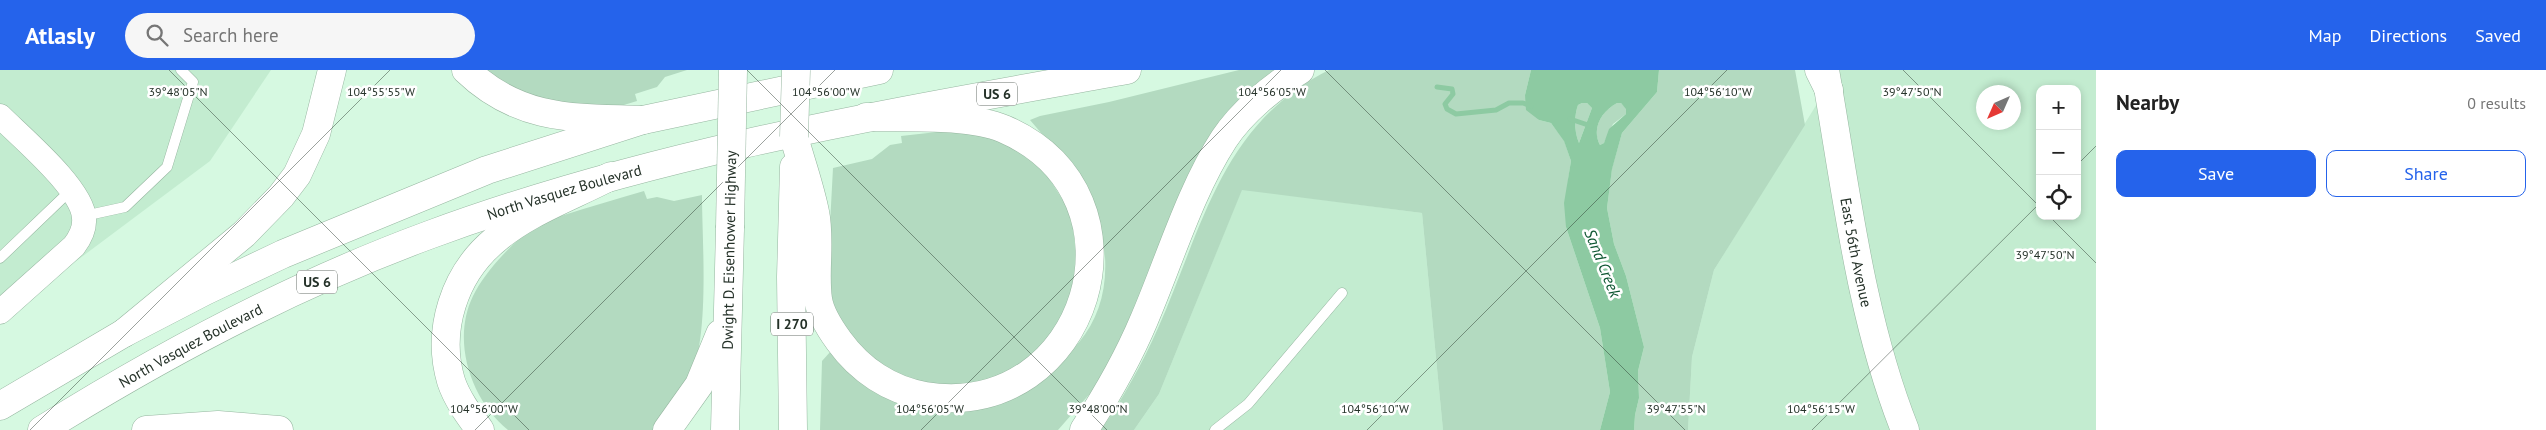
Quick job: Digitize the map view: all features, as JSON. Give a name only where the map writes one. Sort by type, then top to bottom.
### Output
[{"type":"main road","points":[[124,333],[244,234],[281,196],[297,175],[316,134],[332,70]]},
{"type":"main road","points":[[466,70],[498,96],[529,110],[574,118],[643,120]]},
{"type":"main road","name":"Dwight D. Eisenhower Highway","points":[[726,430],[727,314],[734,70]]},
{"type":"main road","points":[[796,70],[794,137],[804,216],[818,301],[840,343],[864,368],[880,380],[904,391],[938,398],[956,398],[989,392],[1004,386],[1037,367],[1059,346],[1076,321],[1083,304],[1089,275],[1090,255],[1086,222],[1074,191],[1054,164],[1038,150],[1005,130],[993,126],[953,120],[866,117]]},
{"type":"main road","name":"US 6","points":[[0,406],[40,380],[124,333],[283,254],[486,170],[643,120],[880,70]]},
{"type":"main road","name":"North Vasquez Boulevard","points":[[42,430],[107,389],[203,336],[314,283],[429,235],[611,176],[728,145],[866,117],[1127,70]]},
{"type":"main road","points":[[1084,430],[1106,397],[1144,322],[1199,186],[1217,150],[1237,122],[1269,92],[1300,70]]},
{"type":"main road","name":"East 56th Avenue","points":[[1826,75],[1868,307],[1905,430]]},
{"type":"main road","points":[[480,430],[461,404],[452,382],[446,359],[449,311],[456,292],[477,258],[494,240],[516,224],[611,176]]},
{"type":"main road","name":"I 270","points":[[793,430],[791,277],[804,216]]},
{"type":"main road","points":[[667,430],[699,385],[712,360],[727,314]]},
{"type":"main road","points":[[0,397],[40,380]]},
{"type":"main road","points":[[146,430],[218,425],[279,430]]},
{"type":"street","points":[[0,116],[72,189],[82,205],[83,224],[74,246],[0,312]]},
{"type":"lane","points":[[83,224],[124,206],[167,167],[193,82],[181,70]]},
{"type":"lane","points":[[0,258],[72,189]]},
{"type":"lane","points":[[1215,430],[1248,404],[1342,293]]},
{"type":"shaded area","points":[[0,70],[271,70],[210,161],[0,318]]},
{"type":"shaded area","points":[[478,70],[687,70],[665,77],[657,87],[635,94],[637,101],[614,108],[543,107]]},
{"type":"shaded area","points":[[1239,70],[1286,70],[1257,90],[1101,381],[1058,430],[820,430],[822,361],[831,351],[867,376],[910,390],[957,394],[1003,388],[1044,371],[1078,344],[1099,306],[1105,257],[1100,225],[1092,201],[1083,184],[1030,120],[1040,116],[1109,102]]},
{"type":"shaded area","points":[[1329,70],[1531,70],[1525,95],[1539,120],[1551,123],[1564,140],[1571,161],[1568,180],[1566,227],[1600,328],[1610,392],[1600,430],[1443,430],[1422,213],[1242,190],[1159,394],[1134,430],[1101,430],[1145,355],[1174,290],[1203,216],[1220,181],[1239,149],[1263,119],[1292,92]]},
{"type":"shaded area","points":[[1659,70],[1795,70],[1805,125],[1714,270],[1692,357],[1688,430],[1634,430],[1639,398],[1638,371],[1644,347],[1626,276],[1614,244],[1607,208],[1612,168],[1622,133],[1657,92]]},
{"type":"shaded area","points":[[1838,70],[2096,70],[2096,430],[1688,430],[1692,357],[1714,270]]},
{"type":"shaded area","points":[[1587,103],[1592,108],[1579,143],[1575,129],[1575,119],[1578,105]]},
{"type":"shaded area","points":[[1617,103],[1621,103],[1627,109],[1626,114],[1613,124],[1604,143],[1600,145],[1597,126],[1603,115]]},
{"type":"shaded area","points":[[955,130],[1002,141],[1043,169],[1071,213],[1080,282],[1044,351],[976,389],[905,381],[869,358],[835,313],[827,281],[833,168],[872,159],[890,145],[902,143],[901,136]]},
{"type":"shaded area","points":[[1242,189],[1422,213],[1443,430],[1134,430],[1159,394]]},
{"type":"shaded area","points":[[644,191],[647,199],[657,197],[674,201],[702,195],[704,267],[702,321],[694,369],[686,387],[654,430],[508,430],[484,403],[468,369],[464,332],[467,313],[478,287],[484,277],[509,248],[539,224]]},
{"type":"water","name":"Sand Creek","points":[[1531,70],[1659,70],[1657,92],[1622,133],[1612,169],[1607,208],[1614,244],[1626,276],[1644,347],[1638,371],[1639,398],[1634,430],[1600,430],[1610,392],[1600,328],[1566,227],[1564,203],[1571,161],[1564,141],[1551,123],[1539,120],[1526,110],[1525,95]],"holes":[[[1587,103],[1592,108],[1579,143],[1575,129],[1575,119],[1578,105]],[[1617,103],[1621,103],[1626,109],[1626,114],[1609,129],[1604,143],[1600,145],[1597,126],[1603,115]]]},
{"type":"waterway","points":[[1437,87],[1452,89],[1453,94],[1445,104],[1447,109],[1456,114],[1496,110],[1509,103],[1523,103],[1531,106]]},
{"type":"waterway","points":[[1570,119],[1591,126]]}]
